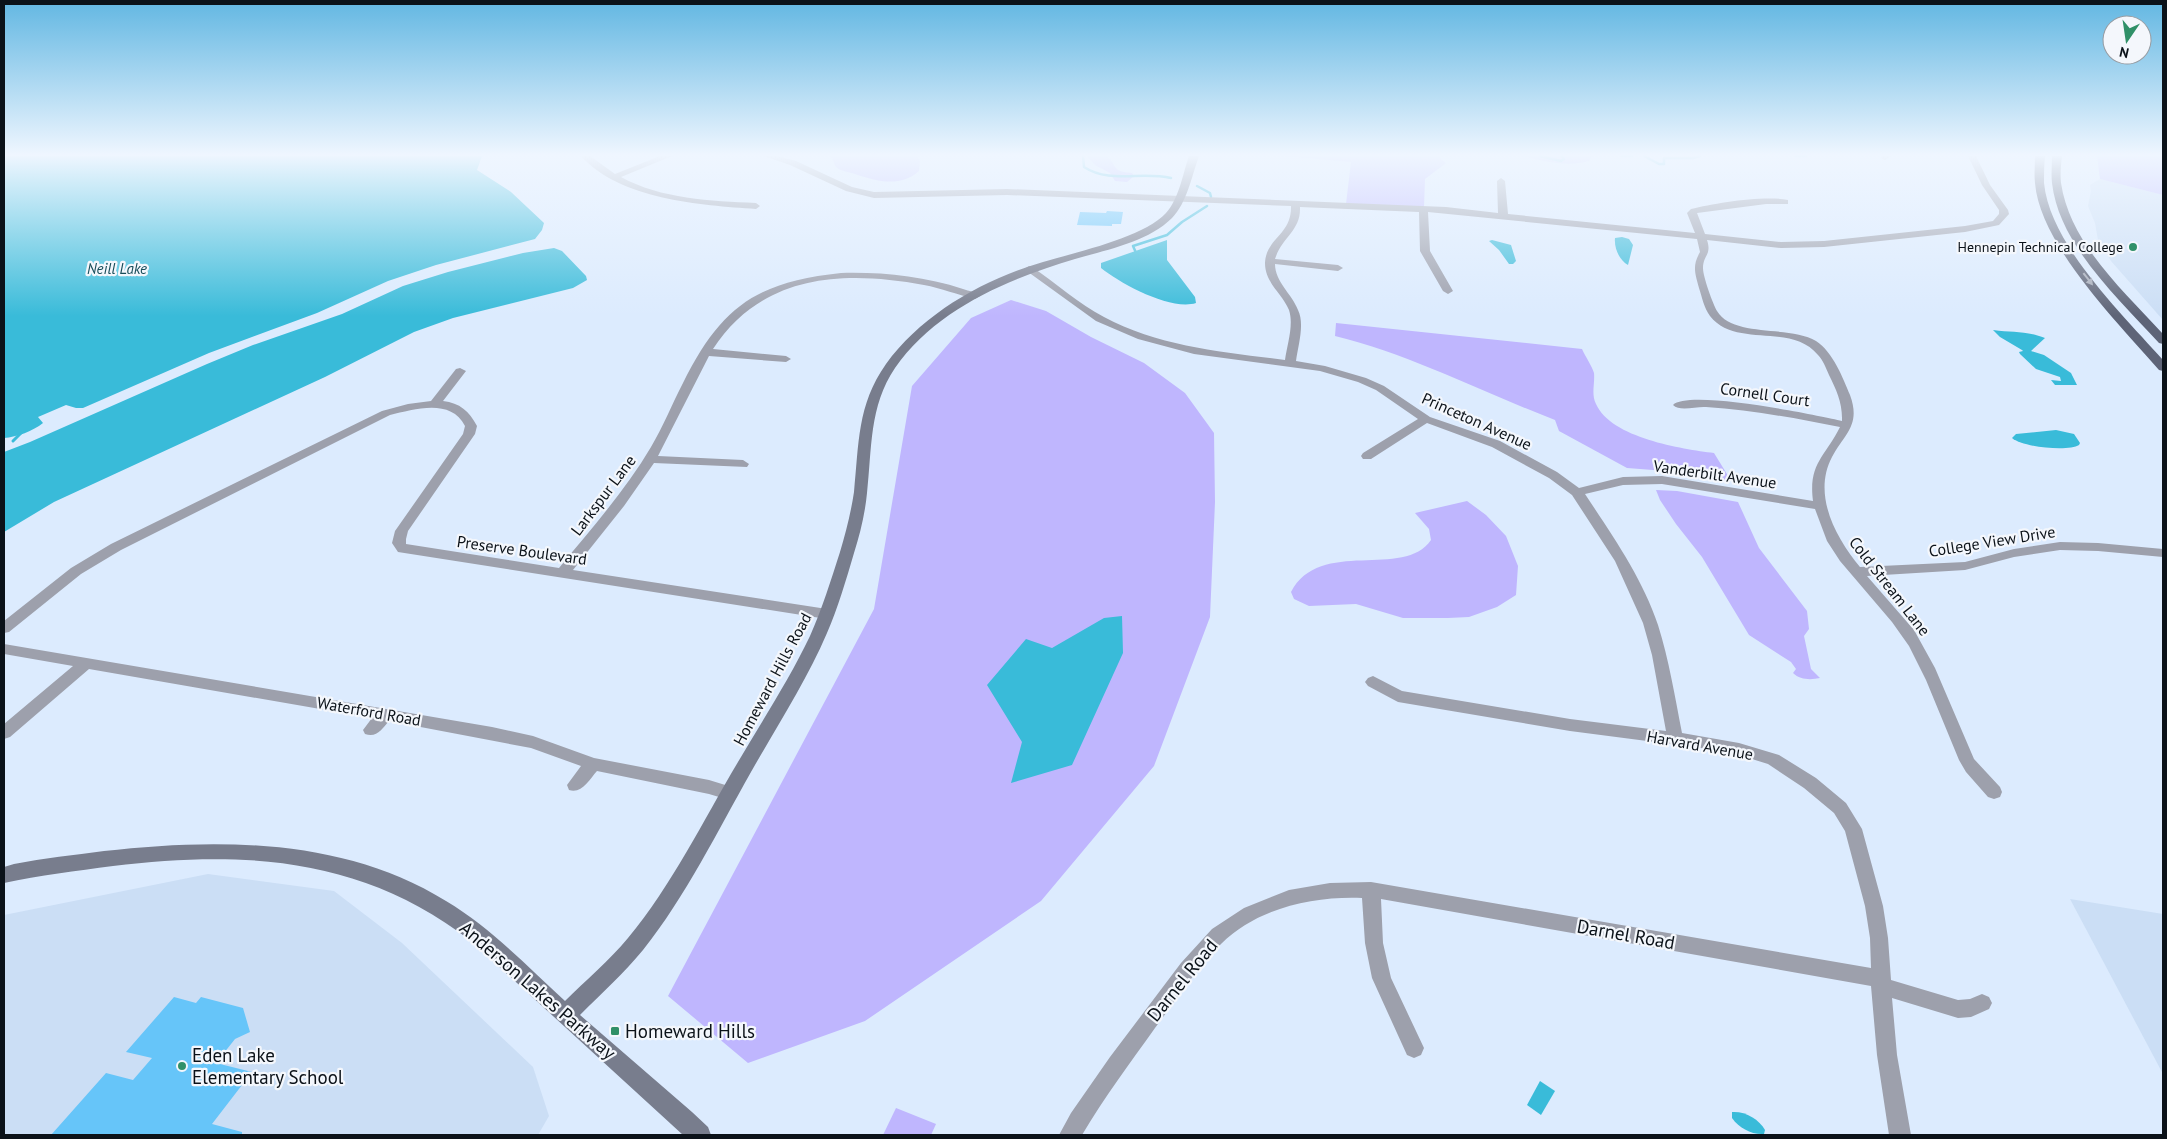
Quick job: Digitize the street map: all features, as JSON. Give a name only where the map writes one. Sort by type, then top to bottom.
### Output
[{"type":"main road","points":[[2045,209],[2066,249],[2088,279],[2163,367]]},
{"type":"main road","points":[[2062,209],[2069,226],[2098,268],[2163,341]]},
{"type":"street","name":"Homeward Hills Road","points":[[565,1015],[618,964],[643,935],[670,895],[792,684],[827,614],[848,548],[858,508],[871,406],[878,387],[889,368],[916,335],[937,319],[975,296],[1029,269],[1143,233],[1165,220],[1173,209]]},
{"type":"street","points":[[1290,363],[1296,331],[1294,311],[1270,272],[1270,261],[1275,244],[1291,230],[1295,222],[1295,209]]},
{"type":"street","points":[[1423,209],[1425,251],[1448,291]]},
{"type":"street","points":[[1425,209],[1503,214],[1803,246],[1932,233],[1996,224],[2004,214],[2004,209]]},
{"type":"street","points":[[1503,209],[1503,214]]},
{"type":"street","name":"Cold Stream Lane","points":[[1707,209],[1692,213],[1701,235],[1705,252],[1699,261],[1698,271],[1712,312],[1720,324],[1790,335],[1820,348],[1846,400],[1848,418],[1840,440],[1822,464],[1818,485],[1820,506],[1830,534],[1856,572],[1892,610],[1924,658],[1969,763],[1994,792]]},
{"type":"street","points":[[1270,261],[1338,268]]},
{"type":"street","name":"Princeton Avenue","points":[[1029,269],[1100,319],[1142,337],[1194,351],[1321,368],[1362,380],[1380,388],[1426,419],[1496,444],[1553,475],[1576,492],[1622,561],[1650,623],[1659,655],[1674,739]]},
{"type":"street","name":"Larkspur Lane","points":[[563,574],[598,531],[650,459],[675,414],[705,352],[740,310],[751,302],[780,288],[816,279],[859,276],[905,278],[948,287],[975,296]]},
{"type":"street","points":[[705,352],[786,359]]},
{"type":"street","points":[[435,404],[460,371]]},
{"type":"street","name":"Cornell Court","points":[[1679,405],[1704,402],[1785,412],[1846,425]]},
{"type":"street","name":"Preserve Boulevard","points":[[4,628],[72,574],[116,547],[379,416],[402,408],[435,404],[456,408],[465,413],[471,426],[469,434],[392,540],[403,549],[412,552],[827,614]]},
{"type":"street","points":[[1367,456],[1426,419]]},
{"type":"street","name":"Larkspur Lane","points":[[650,459],[743,464]]},
{"type":"street","name":"Vanderbilt Avenue","points":[[1576,492],[1623,480],[1662,480],[1820,506]]},
{"type":"street","name":"College View Drive","points":[[1856,572],[1965,566],[2014,553],[2060,546],[2098,547],[2163,553]]},
{"type":"street","name":"Waterford Road","points":[[4,649],[492,733],[533,742],[593,764],[709,787],[729,793]]},
{"type":"street","points":[[4,733],[86,663]]},
{"type":"street","name":"Harvard Avenue","points":[[1372,682],[1398,696],[1570,726],[1738,749],[1773,759],[1810,783],[1840,808],[1853,829],[1874,906],[1879,938],[1881,982]]},
{"type":"street","points":[[371,730],[386,714]]},
{"type":"street","points":[[576,785],[593,764]]},
{"type":"street","name":"Anderson Lakes Parkway","points":[[4,875],[146,853],[209,850],[267,853],[330,862],[372,875],[419,895],[461,921],[504,956],[565,1015],[655,1092],[700,1135]]},
{"type":"street","points":[[1371,890],[1374,943],[1382,978],[1414,1048]]},
{"type":"street","name":"Darnel Road","points":[[1070,1135],[1087,1105],[1191,964],[1215,937],[1246,915],[1279,900],[1314,892],[1371,890],[1881,982],[1958,1009],[1971,1008],[1982,1003]]},
{"type":"street","points":[[1881,982],[1887,1055],[1900,1135]]},
{"type":"shaded area","name":"Hennepin Technical College","points":[[2089,209],[2163,209],[2163,320],[2111,261],[2098,240],[2095,223]]},
{"type":"shaded area","points":[[1011,300],[1046,311],[1091,337],[1144,363],[1185,393],[1214,433],[1215,502],[1210,617],[1154,766],[1041,901],[865,1021],[748,1063],[668,996],[874,609],[912,386],[971,318]]},
{"type":"shaded area","points":[[1336,323],[1582,349],[1594,373],[1593,393],[1596,404],[1604,416],[1631,433],[1649,440],[1714,453],[1730,479],[1724,481],[1666,471],[1627,468],[1559,431],[1555,420],[1392,353],[1335,336]]},
{"type":"shaded area","points":[[1656,490],[1677,491],[1738,502],[1759,548],[1807,611],[1809,629],[1804,636],[1811,669],[1820,678],[1806,679],[1799,677],[1793,673],[1796,669],[1791,662],[1749,635],[1702,557],[1676,524],[1660,500]]},
{"type":"shaded area","points":[[1467,501],[1486,515],[1506,536],[1518,566],[1516,595],[1497,607],[1469,617],[1403,618],[1356,604],[1309,606],[1294,599],[1291,592],[1304,576],[1321,566],[1341,562],[1402,557],[1418,551],[1431,540],[1429,529],[1415,513]]},
{"type":"shaded area","points":[[208,874],[334,891],[402,943],[533,1067],[549,1116],[538,1135],[4,1135],[4,915]]},
{"type":"shaded area","points":[[2070,899],[2163,914],[2163,1074]]},
{"type":"shaded area","points":[[896,1108],[936,1124],[931,1135],[883,1135]]},
{"type":"water","name":"Neill Lake","points":[[4,209],[529,209],[544,223],[542,230],[535,239],[436,265],[388,281],[317,313],[209,353],[83,408],[66,405],[38,417],[43,423],[35,429],[4,438]]},
{"type":"water","points":[[1615,238],[1629,239],[1633,245],[1628,265],[1620,257],[1615,246]]},
{"type":"water","points":[[1167,240],[1167,260],[1195,297],[1196,303],[1173,303],[1160,300],[1133,288],[1101,268],[1101,263]]},
{"type":"water","points":[[1492,240],[1511,245],[1516,261],[1513,264],[1509,264],[1499,250],[1489,241]]},
{"type":"water","points":[[554,248],[562,251],[586,276],[587,280],[573,288],[453,318],[414,332],[325,377],[54,502],[4,532],[4,452],[207,364],[253,345],[342,314],[403,286],[448,272],[523,253]]},
{"type":"water","points":[[1993,330],[2038,335],[2045,338],[2031,351],[2044,355],[2071,373],[2077,385],[2055,385],[2051,380],[2061,381],[2060,377],[2036,369],[2020,354],[2019,352],[2022,350],[2000,337]]},
{"type":"water","points":[[2056,430],[2074,434],[2080,443],[2079,445],[2065,448],[2045,448],[2025,444],[2012,438],[2016,434]]},
{"type":"water","points":[[1122,616],[1123,653],[1072,765],[1011,783],[1022,742],[987,685],[1026,639],[1052,648],[1104,618]]},
{"type":"water","points":[[1540,1081],[1555,1091],[1541,1115],[1527,1105]]},
{"type":"water","points":[[1732,1112],[1747,1114],[1755,1119],[1765,1130],[1764,1134],[1750,1132],[1742,1128],[1732,1118]]},
{"type":"building","points":[[1107,211],[1123,212],[1121,224],[1112,224],[1112,226],[1077,225],[1080,212],[1106,213]]},
{"type":"building","name":"Eden Lake Elementary School","points":[[174,997],[196,1003],[201,997],[243,1008],[250,1032],[235,1039],[216,1063],[252,1072],[212,1124],[242,1132],[242,1135],[51,1135],[106,1073],[133,1080],[152,1058],[126,1052]]},
{"type":"waterway","points":[[1137,255],[1133,246],[1167,235],[1182,222],[1202,209]]},
{"type":"waterway","points":[[13,441],[22,432]]},
{"type":"place","name":"Hennepin Technical College","points":[[2133,247]]},
{"type":"place","name":"Homeward Hills","points":[[615,1031]]},
{"type":"place","name":"Eden Lake Elementary School","points":[[182,1066]]}]
